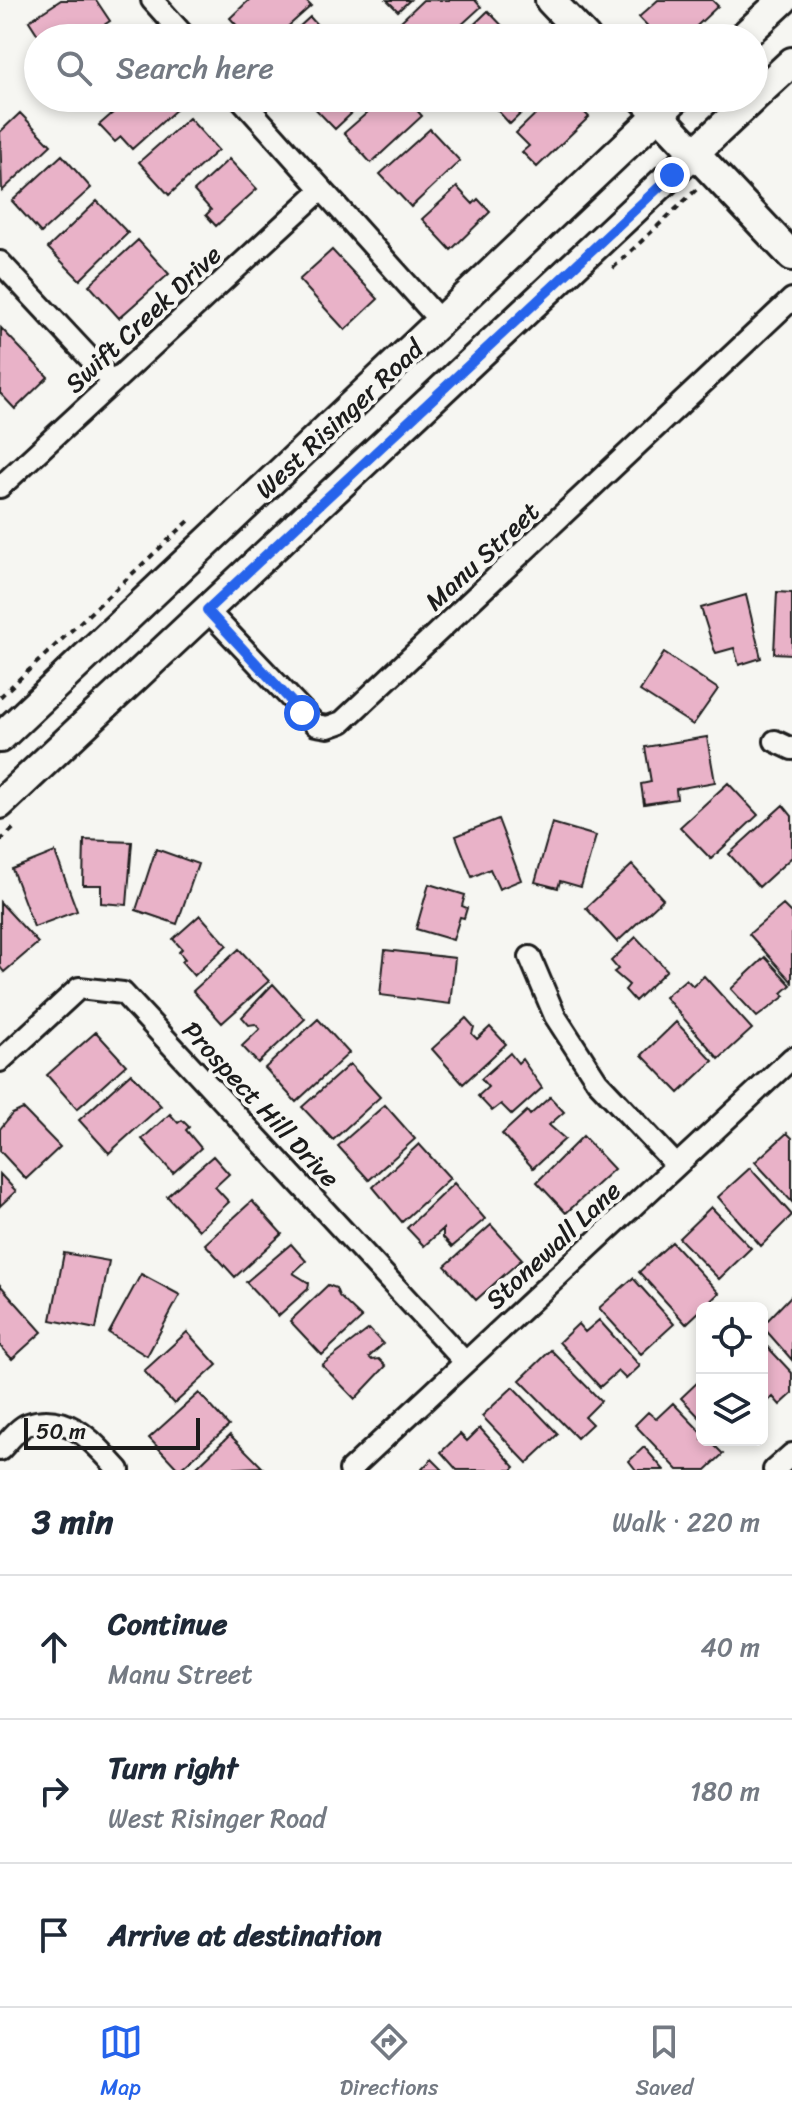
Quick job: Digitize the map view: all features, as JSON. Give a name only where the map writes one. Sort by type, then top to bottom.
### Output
[{"type":"main road","points":[[550,0],[573,24]]},
{"type":"main road","points":[[757,24],[783,0]]},
{"type":"main road","name":"West Risinger Road","points":[[768,85],[792,62]]},
{"type":"main road","name":"West Risinger Road","points":[[0,738],[442,323],[650,112]]},
{"type":"main road","points":[[666,112],[695,152],[792,256]]},
{"type":"main road","name":"West Risinger Road","points":[[0,804],[739,112]]},
{"type":"street","points":[[152,0],[173,24]]},
{"type":"street","points":[[253,112],[442,323]]},
{"type":"street","name":"Swift Creek Drive","points":[[0,487],[322,189]]},
{"type":"street","points":[[0,262],[112,382]]},
{"type":"street","name":"Manu Street","points":[[207,610],[316,725],[328,727],[342,722],[792,299]]},
{"type":"street","points":[[530,957],[555,1016],[597,1081],[676,1165]]},
{"type":"street","name":"Prospect Hill Drive","points":[[0,1061],[79,988],[123,993],[465,1362]]},
{"type":"street","name":"Stonewall Lane","points":[[350,1470],[792,1058]]},
{"type":"street","points":[[0,1450],[27,1424],[61,1422],[86,1434],[119,1470]]},
{"type":"street","points":[[774,1470],[792,1454]]},
{"type":"building","points":[[61,0],[96,0],[110,21],[105,24],[31,24],[29,21]]},
{"type":"building","points":[[249,0],[305,0],[311,6],[291,24],[235,24],[230,18]]},
{"type":"building","points":[[387,0],[410,0],[398,11]]},
{"type":"building","points":[[423,0],[475,0],[481,7],[462,24],[404,24],[401,21]]},
{"type":"building","points":[[658,0],[712,0],[718,6],[699,24],[646,24],[639,17]]},
{"type":"building","points":[[488,11],[501,24],[475,24]]},
{"type":"building","points":[[310,17],[316,24],[302,24]]},
{"type":"building","points":[[114,112],[174,112],[132,149],[121,137],[115,142],[99,125]]},
{"type":"building","points":[[319,112],[353,112],[335,129]]},
{"type":"building","points":[[368,112],[418,112],[422,116],[371,163],[344,133]]},
{"type":"building","points":[[499,112],[522,112],[510,124]]},
{"type":"building","points":[[538,112],[584,112],[589,117],[537,167],[522,152],[529,146],[516,133]]},
{"type":"building","points":[[20,113],[51,145],[2,191],[0,132]]},
{"type":"building","points":[[189,118],[218,150],[169,195],[139,162]]},
{"type":"building","points":[[430,129],[460,161],[411,207],[380,174]]},
{"type":"building","points":[[62,155],[91,188],[41,233],[12,201]]},
{"type":"building","points":[[229,159],[257,189],[216,226],[206,215],[211,210],[194,191]]},
{"type":"building","points":[[457,187],[473,204],[478,199],[490,212],[451,250],[422,219]]},
{"type":"building","points":[[97,201],[128,233],[80,280],[48,248]]},
{"type":"building","points":[[138,240],[169,274],[119,318],[89,285]]},
{"type":"building","points":[[332,250],[378,299],[345,330],[299,280]]},
{"type":"building","points":[[1,328],[48,377],[15,409],[0,393]]},
{"type":"building","points":[[777,592],[792,593],[792,654],[774,653]]},
{"type":"building","points":[[746,595],[761,658],[739,665],[734,648],[716,653],[701,608]]},
{"type":"building","points":[[664,653],[718,689],[693,725],[640,691]]},
{"type":"building","points":[[707,737],[715,782],[676,789],[677,799],[644,804],[641,784],[651,782],[645,747]]},
{"type":"building","points":[[728,783],[758,815],[711,859],[680,827]]},
{"type":"building","points":[[783,805],[792,816],[792,857],[759,887],[729,854]]},
{"type":"building","points":[[498,819],[521,880],[499,889],[490,869],[472,877],[456,836]]},
{"type":"building","points":[[552,823],[596,836],[581,887],[560,881],[558,888],[535,882]]},
{"type":"building","points":[[84,840],[132,842],[127,905],[101,903],[101,885],[83,885]]},
{"type":"building","points":[[156,849],[198,864],[177,924],[136,910]]},
{"type":"building","points":[[55,852],[77,911],[34,927],[12,869]]},
{"type":"building","points":[[632,865],[663,899],[617,942],[586,908]]},
{"type":"building","points":[[429,884],[465,895],[462,906],[467,908],[464,918],[460,917],[453,940],[416,929]]},
{"type":"building","points":[[0,902],[38,943],[4,972],[0,967]]},
{"type":"building","points":[[783,905],[792,914],[792,982],[749,934]]},
{"type":"building","points":[[200,915],[227,945],[194,976],[182,962],[185,959],[179,952],[182,949],[173,939]]},
{"type":"building","points":[[636,937],[667,970],[635,1001],[625,990],[629,985],[614,972],[618,969],[611,961]]},
{"type":"building","points":[[239,949],[269,981],[222,1023],[193,991]]},
{"type":"building","points":[[385,950],[455,958],[450,1004],[380,995]]},
{"type":"building","points":[[765,957],[791,985],[782,993],[785,996],[757,1017],[731,989]]},
{"type":"building","points":[[704,976],[752,1029],[719,1059],[665,997],[686,979],[693,986]]},
{"type":"building","points":[[273,984],[305,1019],[258,1063],[242,1046],[260,1029],[255,1024],[249,1025],[242,1017]]},
{"type":"building","points":[[466,1018],[474,1027],[472,1034],[477,1039],[490,1027],[506,1044],[463,1084],[432,1049]]},
{"type":"building","points":[[318,1019],[349,1053],[296,1102],[265,1068]]},
{"type":"building","points":[[676,1022],[713,1061],[679,1093],[642,1055]]},
{"type":"building","points":[[96,1032],[126,1065],[77,1109],[47,1075]]},
{"type":"building","points":[[510,1053],[518,1063],[522,1059],[542,1088],[512,1115],[501,1104],[492,1111],[478,1096],[488,1087],[481,1079]]},
{"type":"building","points":[[350,1064],[380,1097],[333,1140],[302,1107]]},
{"type":"building","points":[[131,1073],[161,1106],[109,1153],[79,1120]]},
{"type":"building","points":[[550,1097],[564,1112],[549,1125],[565,1139],[533,1168],[502,1134],[527,1111],[530,1115]]},
{"type":"building","points":[[385,1105],[415,1139],[369,1180],[338,1146]]},
{"type":"building","points":[[23,1109],[60,1147],[26,1179],[0,1151],[0,1129],[12,1114]]},
{"type":"building","points":[[170,1114],[178,1123],[182,1120],[189,1127],[186,1130],[201,1148],[173,1173],[142,1139]]},
{"type":"building","points":[[787,1133],[792,1138],[792,1202],[755,1162]]},
{"type":"building","points":[[583,1136],[614,1169],[566,1213],[537,1182]]},
{"type":"building","points":[[419,1144],[450,1178],[402,1222],[373,1187]]},
{"type":"building","points":[[213,1156],[229,1174],[215,1187],[229,1202],[199,1230],[167,1196]]},
{"type":"building","points":[[750,1168],[792,1215],[761,1246],[718,1197]]},
{"type":"building","points":[[0,1174],[16,1191],[0,1206]]},
{"type":"building","points":[[454,1183],[485,1219],[452,1247],[443,1237],[443,1229],[424,1246],[407,1228]]},
{"type":"building","points":[[252,1201],[282,1234],[235,1277],[205,1244]]},
{"type":"building","points":[[711,1207],[751,1248],[719,1279],[679,1238]]},
{"type":"building","points":[[491,1225],[522,1259],[476,1300],[445,1266]]},
{"type":"building","points":[[672,1242],[719,1293],[709,1302],[696,1302],[696,1315],[686,1324],[639,1272]]},
{"type":"building","points":[[291,1244],[306,1261],[293,1273],[309,1283],[308,1289],[278,1316],[246,1282]]},
{"type":"building","points":[[64,1253],[109,1261],[96,1329],[51,1320]]},
{"type":"building","points":[[141,1274],[180,1295],[147,1356],[109,1333]]},
{"type":"building","points":[[633,1278],[674,1324],[641,1354],[599,1308]]},
{"type":"building","points":[[0,1285],[42,1332],[12,1359],[0,1346]]},
{"type":"building","points":[[328,1285],[336,1288],[339,1296],[362,1318],[322,1355],[290,1321]]},
{"type":"building","points":[[792,1295],[792,1360],[768,1333],[768,1320]]},
{"type":"building","points":[[599,1320],[640,1366],[626,1379],[618,1371],[600,1387],[559,1342],[578,1324],[585,1332]]},
{"type":"building","points":[[369,1329],[383,1344],[369,1357],[379,1359],[386,1366],[355,1399],[322,1365]]},
{"type":"building","points":[[187,1332],[217,1365],[174,1404],[144,1371]]},
{"type":"building","points":[[768,1347],[792,1373],[792,1394],[780,1405],[773,1397],[768,1401]]},
{"type":"building","points":[[551,1350],[601,1401],[585,1417],[592,1424],[577,1438],[520,1380]]},
{"type":"building","points":[[696,1384],[696,1414],[681,1398]]},
{"type":"building","points":[[513,1387],[558,1434],[527,1463],[482,1416]]},
{"type":"building","points":[[199,1393],[229,1426],[179,1470],[149,1438]]},
{"type":"building","points":[[673,1403],[696,1427],[696,1446],[715,1446],[723,1454],[706,1470],[678,1470],[635,1425],[648,1412],[656,1419]]},
{"type":"building","points":[[480,1428],[515,1467],[512,1470],[457,1470],[441,1452],[460,1434],[467,1441]]},
{"type":"building","points":[[230,1435],[262,1467],[194,1470]]},
{"type":"building","points":[[644,1447],[664,1470],[636,1470],[629,1461]]},
{"type":"building","points":[[432,1459],[443,1470],[421,1470]]},
{"type":"route","points":[[302,713],[207,610],[672,175]]}]
